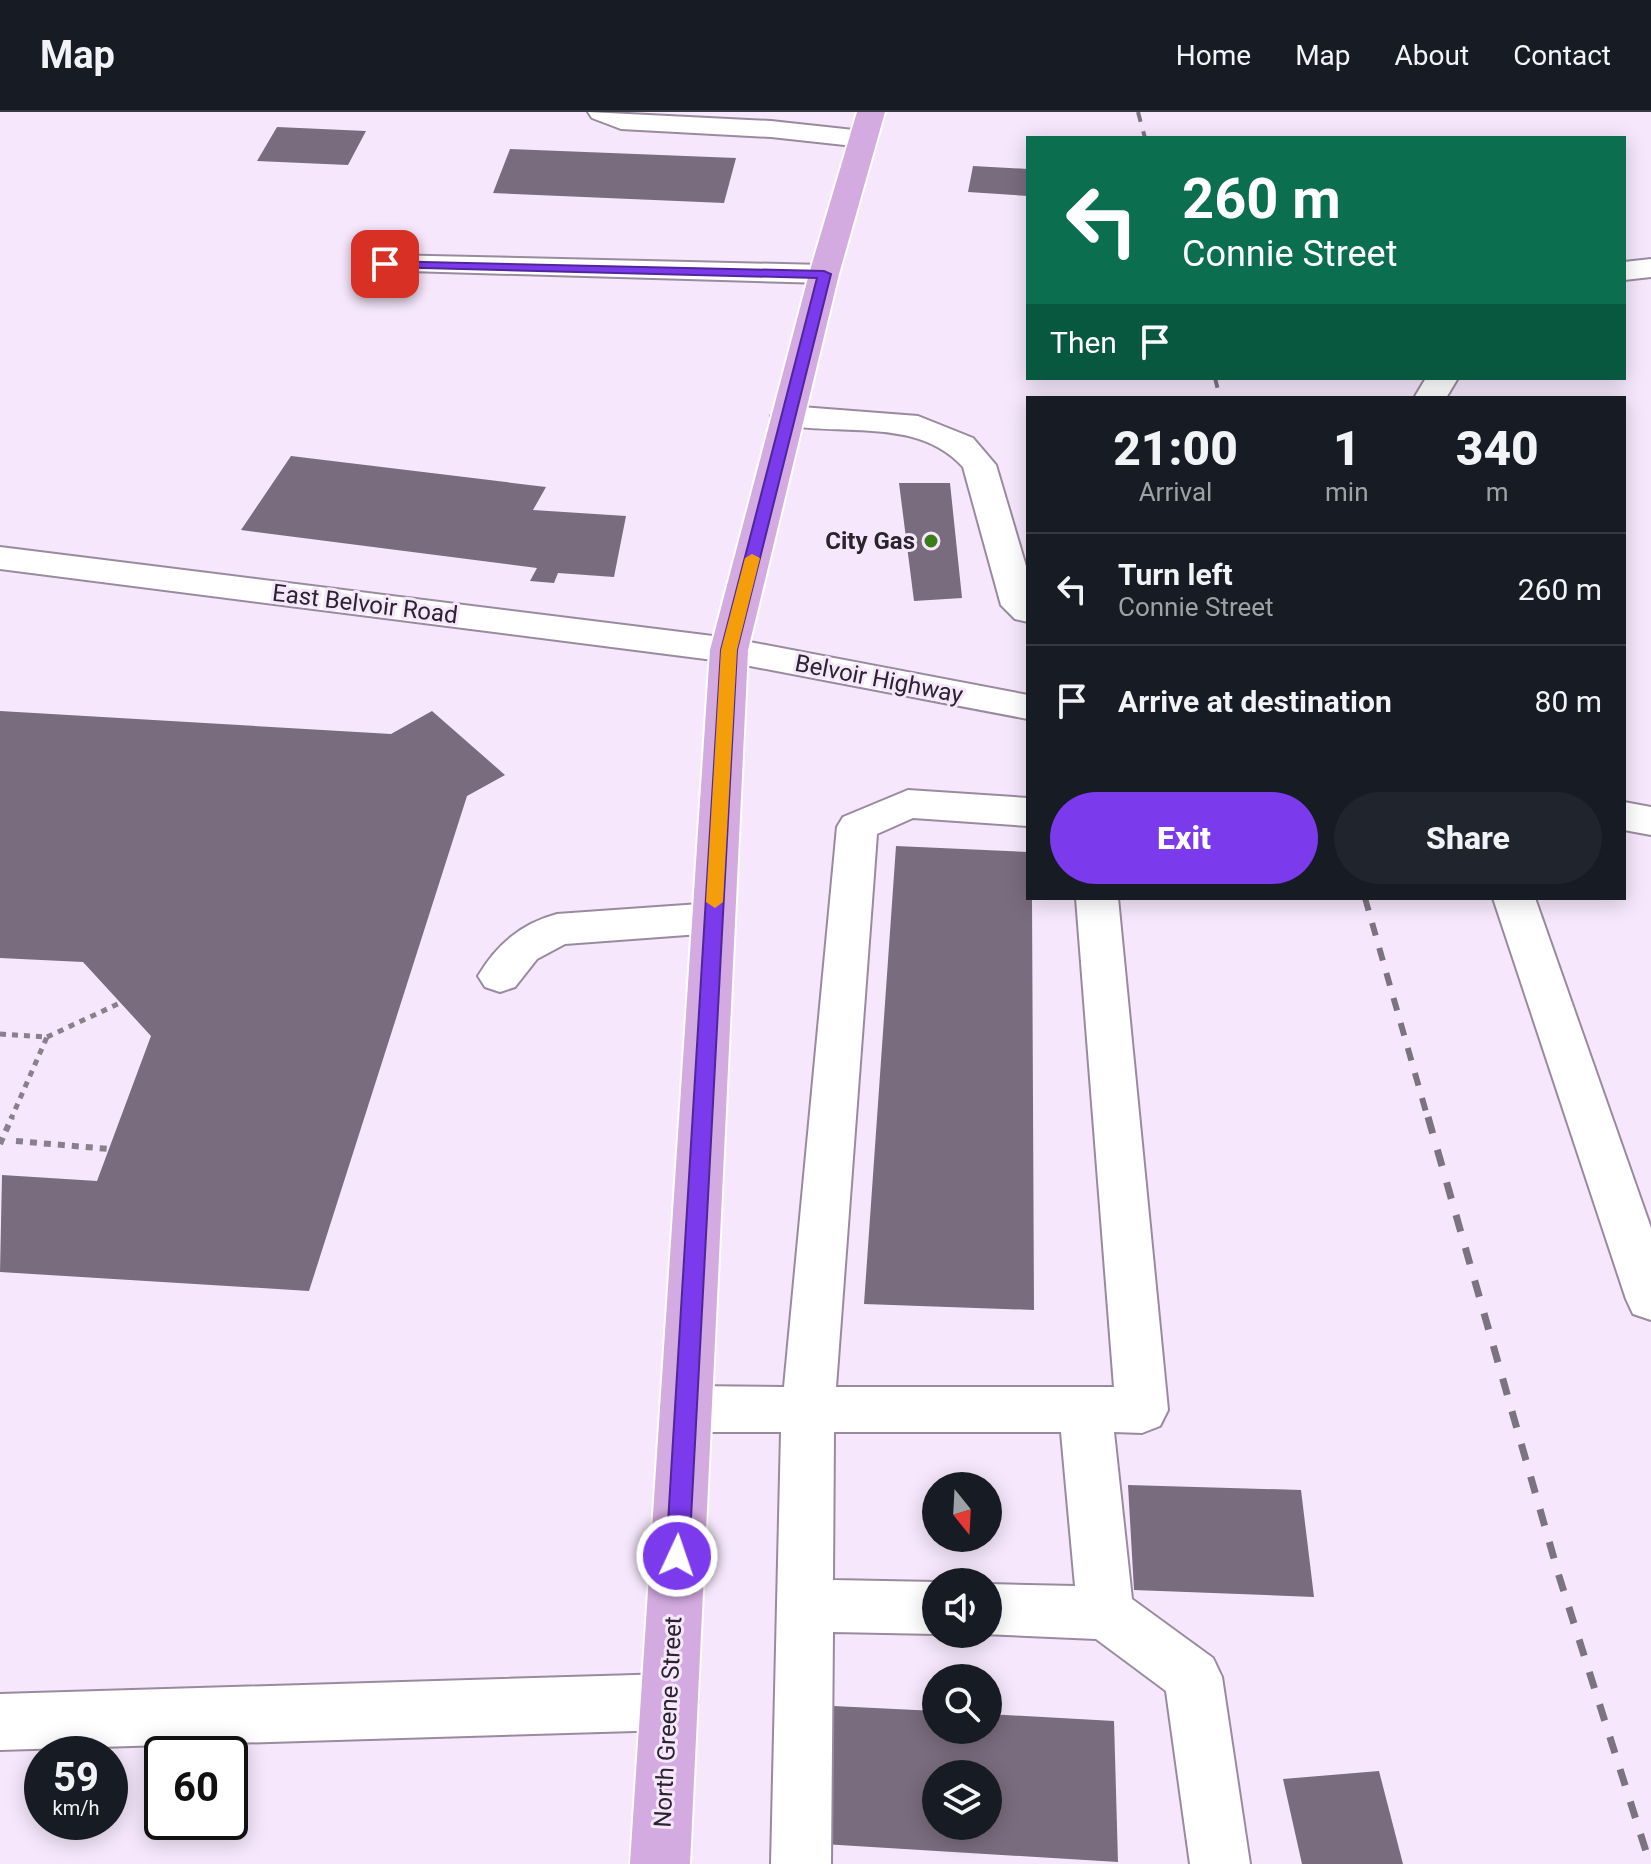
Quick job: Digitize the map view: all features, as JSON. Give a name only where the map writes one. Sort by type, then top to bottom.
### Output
[{"type":"main road","name":"North Greene Street","points":[[660,1864],[729,650],[824,274],[867,126]]},
{"type":"street","points":[[602,112],[621,121],[771,129],[867,126]]},
{"type":"street","points":[[385,264],[824,274]]},
{"type":"street","points":[[1626,271],[1651,268]]},
{"type":"street","points":[[788,416],[918,426],[961,445],[979,465],[1019,605],[1026,610]]},
{"type":"street","name":"East Belvoir Road","points":[[0,558],[729,650]]},
{"type":"street","name":"Belvoir Highway","points":[[729,650],[1026,707]]},
{"type":"street","points":[[801,1864],[808,1409],[857,827],[908,804],[1026,812]]},
{"type":"street","points":[[1626,816],[1651,821]]},
{"type":"street","points":[[686,1409],[1142,1410],[1097,900]]},
{"type":"street","points":[[1515,900],[1636,1216],[1651,1299]]},
{"type":"street","points":[[500,976],[522,948],[557,929],[714,918]]},
{"type":"street","points":[[1085,1410],[1106,1613]]},
{"type":"street","points":[[805,1605],[922,1608]]},
{"type":"street","points":[[1002,1610],[1106,1613],[1193,1677],[1220,1864]]},
{"type":"street","points":[[0,1722],[669,1702]]},
{"type":"path","points":[[0,1034],[47,1037],[120,1003]]},
{"type":"path","points":[[0,1144],[47,1037]]},
{"type":"path","points":[[16,1141],[109,1149]]},
{"type":"building","points":[[277,127],[366,131],[348,165],[257,161]]},
{"type":"building","points":[[510,149],[736,158],[724,203],[493,193]]},
{"type":"building","points":[[973,166],[1026,169],[1026,196],[968,192]]},
{"type":"building","points":[[291,456],[546,487],[533,510],[626,516],[614,577],[558,573],[554,583],[530,581],[537,568],[241,530]]},
{"type":"building","name":"City Gas","points":[[899,483],[950,483],[962,598],[914,601]]},
{"type":"building","points":[[0,711],[391,734],[432,711],[505,775],[467,796],[309,1291],[0,1272],[2,1175],[97,1181],[151,1036],[83,962],[0,958]]},
{"type":"building","points":[[896,846],[1026,852],[1026,900],[1032,900],[1034,1310],[864,1304]]},
{"type":"building","points":[[1128,1485],[1301,1490],[1314,1597],[1134,1590]]},
{"type":"building","points":[[833,1706],[922,1710],[922,1744],[1002,1744],[1002,1715],[1114,1721],[1118,1862],[823,1844]]},
{"type":"building","points":[[1379,1771],[1403,1864],[1302,1864],[1283,1779]]},
{"type":"railway","points":[[1138,112],[1144,136]]},
{"type":"railway","points":[[1216,380],[1220,396]]},
{"type":"railway","points":[[1366,900],[1428,1119]]},
{"type":"railway","points":[[1428,1117],[1559,1576],[1650,1864]]},
{"type":"slow traffic","points":[[715,902],[729,650],[752,558]]},
{"type":"place","name":"City Gas","points":[[931,541]]},
{"type":"route","points":[[385,264],[824,274],[729,650],[677,1556]]}]
